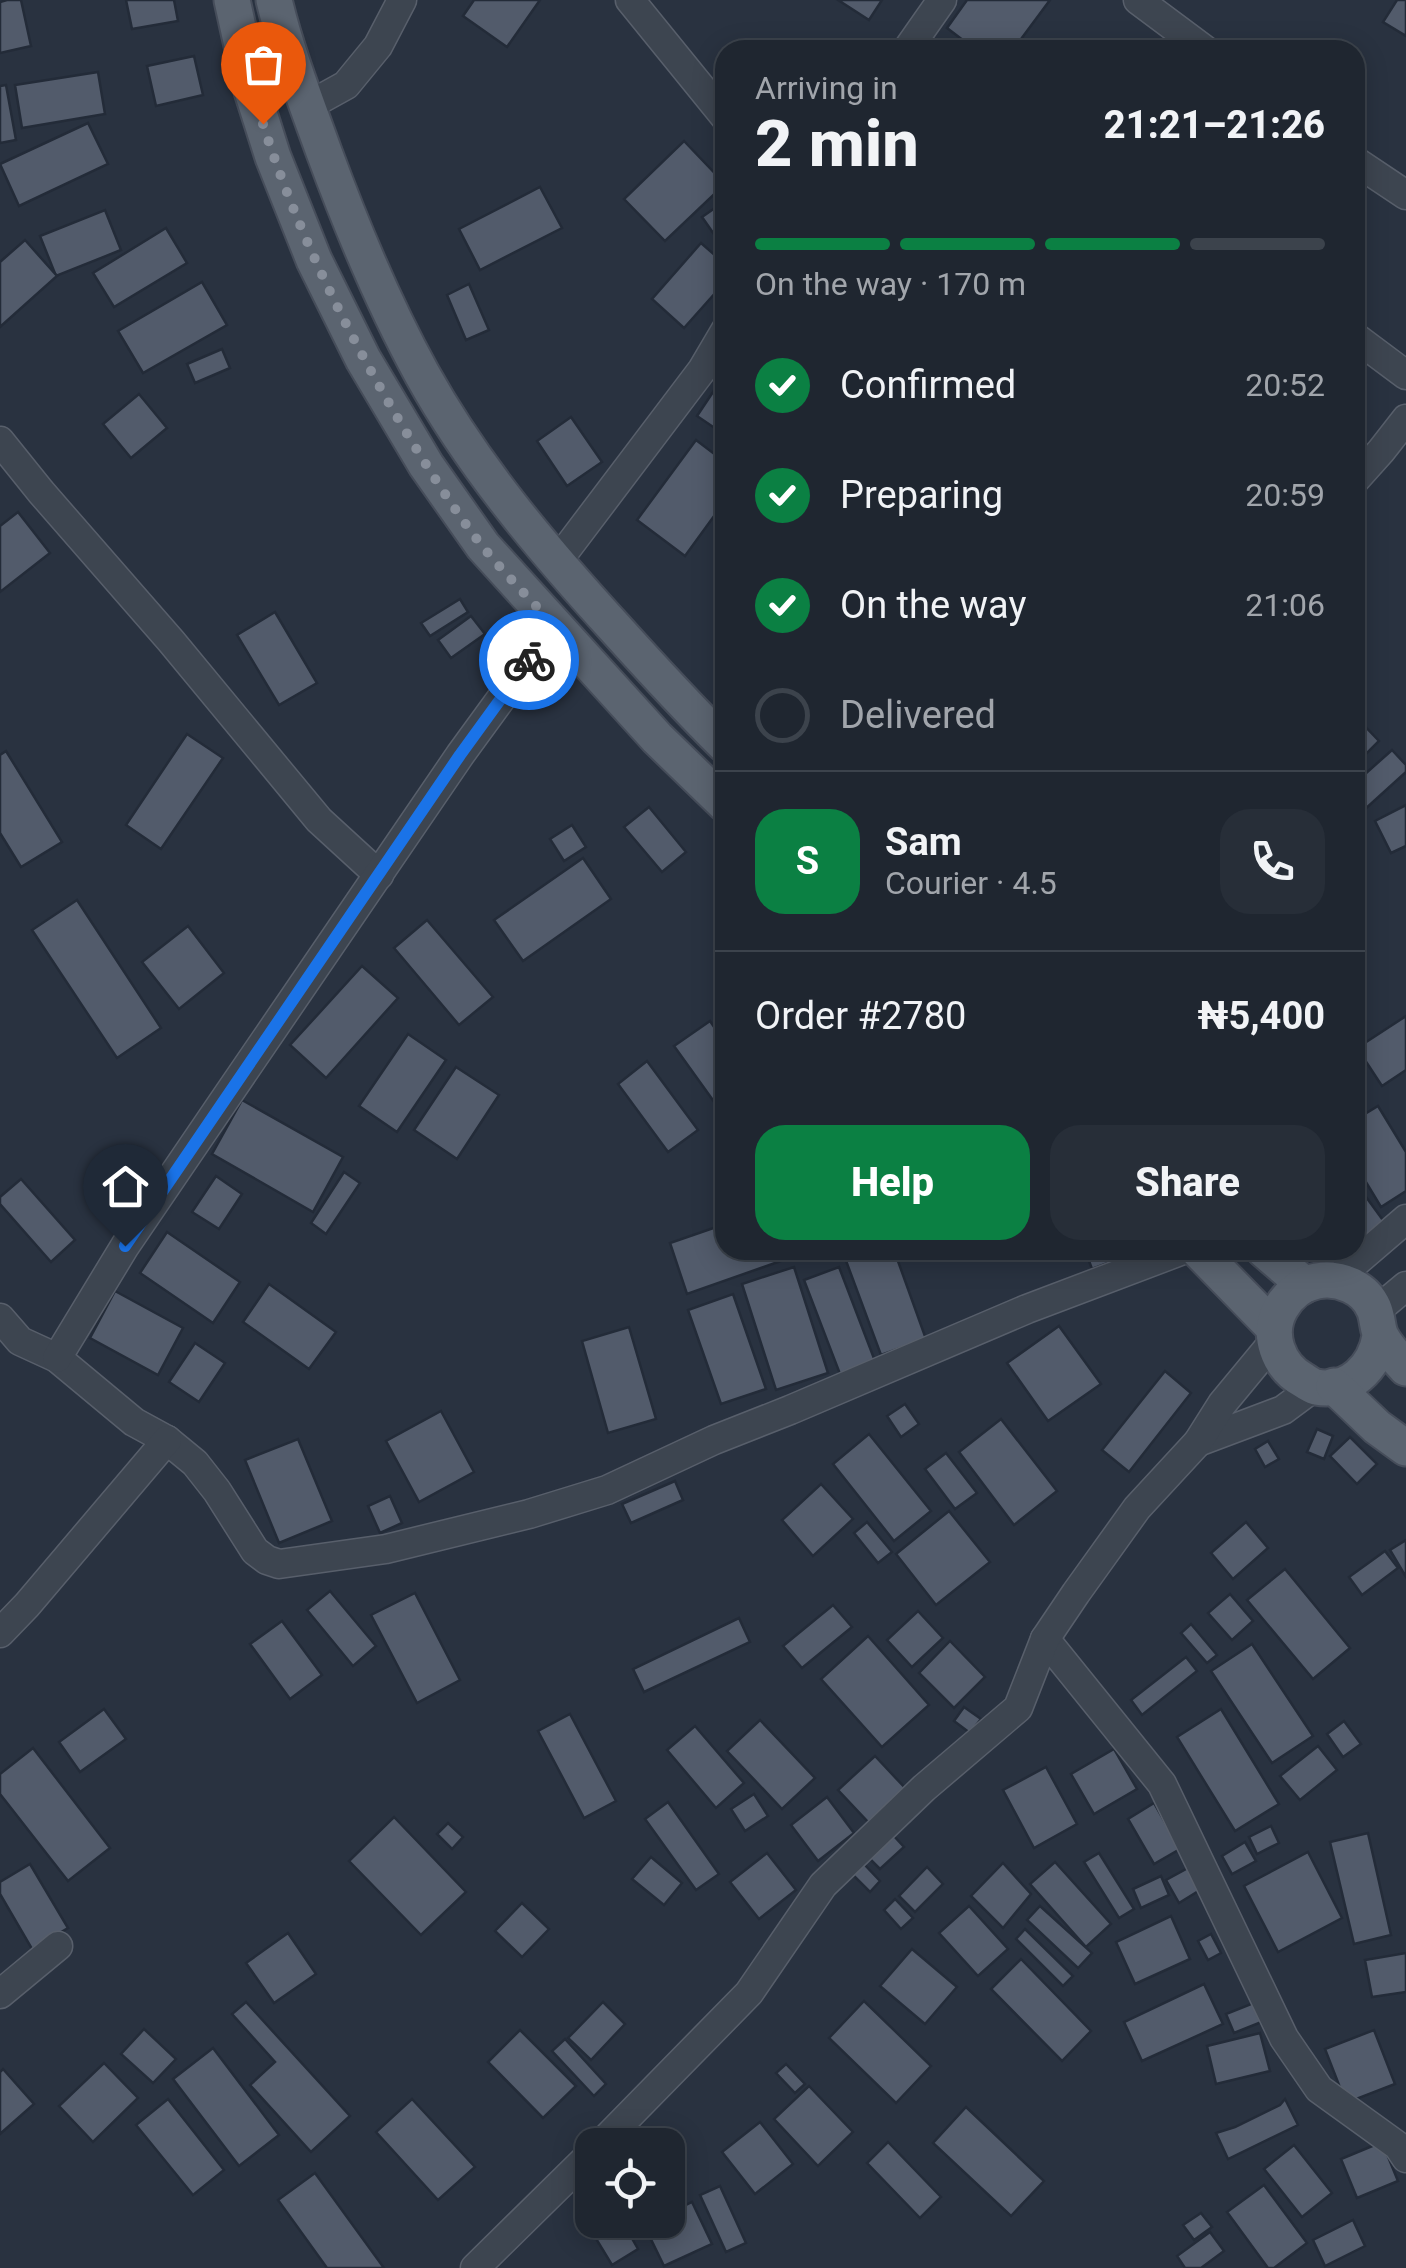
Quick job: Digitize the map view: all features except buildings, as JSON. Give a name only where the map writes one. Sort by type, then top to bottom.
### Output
[{"type":"main road","points":[[232,0],[252,91],[273,157],[314,260],[363,360],[426,465],[483,546],[657,738],[715,794]]},
{"type":"main road","points":[[274,0],[345,208],[424,378],[524,524],[715,735]]},
{"type":"main road","points":[[1207,1260],[1274,1334],[1285,1366],[1295,1376],[1324,1387],[1406,1448]]},
{"type":"main road","points":[[1282,1260],[1320,1282],[1361,1291],[1406,1368]]},
{"type":"main road","points":[[1274,1334],[1279,1310],[1289,1296],[1320,1282]]},
{"type":"main road","points":[[1324,1387],[1350,1382],[1373,1362],[1378,1323]]},
{"type":"street","points":[[308,106],[346,85],[378,46],[402,0]]},
{"type":"street","points":[[630,0],[715,105]]},
{"type":"street","points":[[915,40],[942,0]]},
{"type":"street","points":[[1138,0],[1192,40]]},
{"type":"street","points":[[1365,167],[1406,194]]},
{"type":"street","points":[[1365,344],[1406,375]]},
{"type":"street","points":[[556,563],[715,347]]},
{"type":"street","points":[[1365,469],[1406,418]]},
{"type":"street","points":[[0,441],[319,820],[379,874]]},
{"type":"street","points":[[57,1358],[125,1246],[460,755],[554,626]]},
{"type":"street","points":[[1365,1249],[1406,1218]]},
{"type":"street","points":[[0,1318],[20,1342],[57,1358],[134,1422],[167,1440],[195,1463],[255,1551],[280,1564],[386,1549],[529,1514],[607,1490],[714,1440],[1157,1260]]},
{"type":"street","points":[[1320,1282],[1350,1260]]},
{"type":"street","points":[[1378,1323],[1406,1286]]},
{"type":"street","points":[[617,2128],[748,1993],[823,1885],[924,1788],[1018,1708],[1045,1639],[1137,1508],[1198,1442],[1274,1334]]},
{"type":"street","points":[[1198,1442],[1283,1410],[1324,1387]]},
{"type":"street","points":[[0,1633],[167,1440]]},
{"type":"street","points":[[1045,1639],[1162,1784],[1299,2062],[1319,2089],[1398,2146],[1406,2158]]},
{"type":"street","points":[[0,1994],[58,1946]]},
{"type":"street","points":[[475,2268],[575,2169]]},
{"type":"way so far","points":[[263,124],[314,260],[363,360],[426,465],[483,546],[554,626],[529,660]]},
{"type":"route","points":[[125,1246],[529,660]]}]
